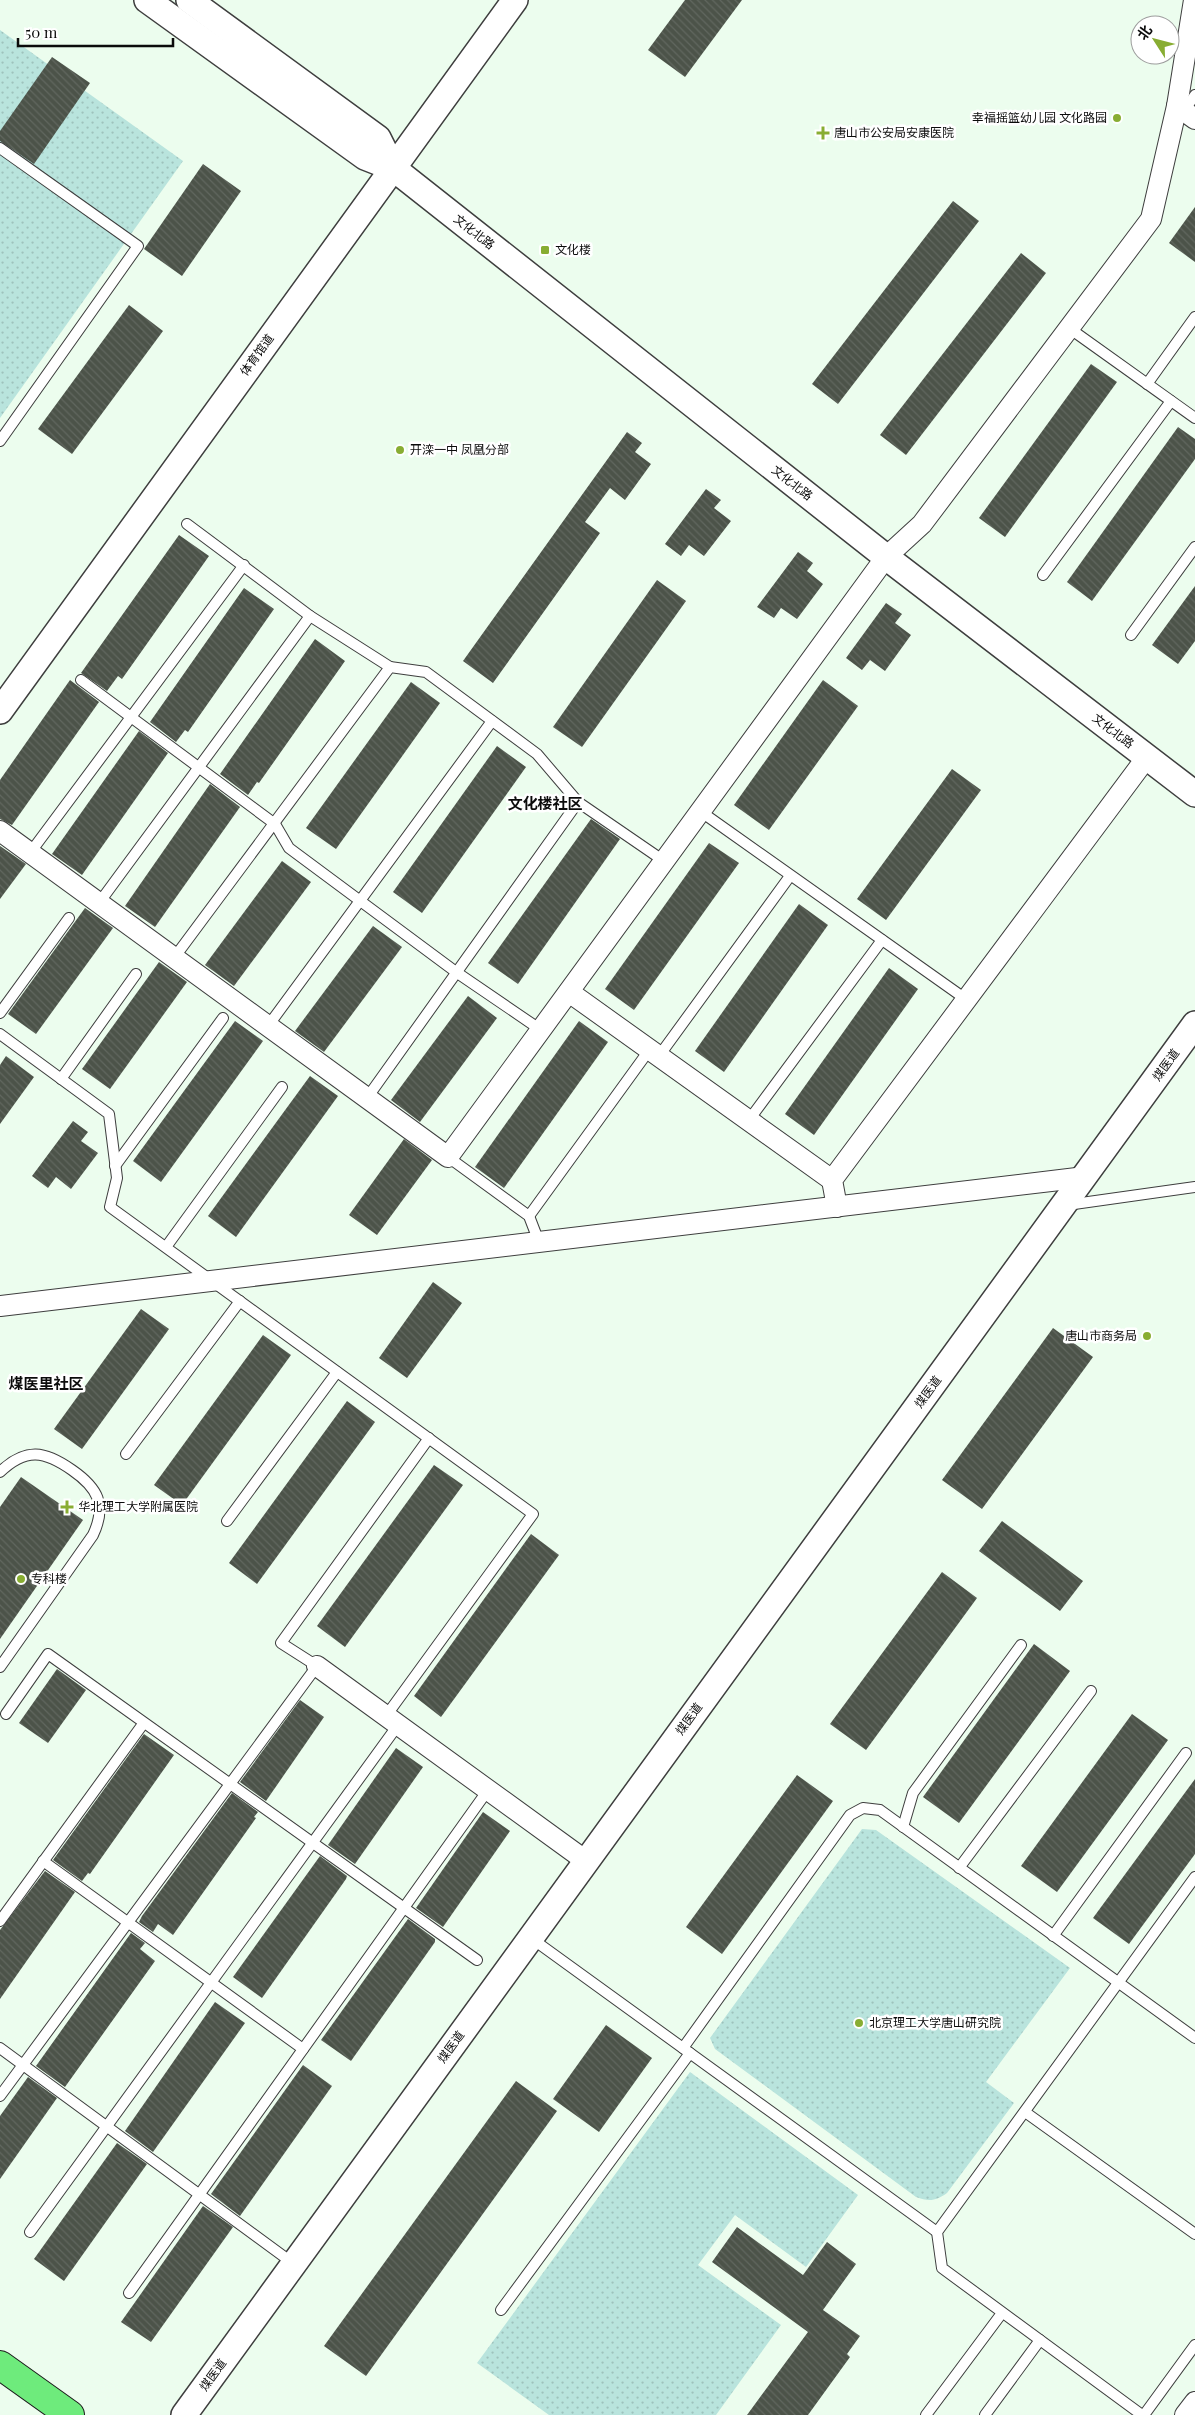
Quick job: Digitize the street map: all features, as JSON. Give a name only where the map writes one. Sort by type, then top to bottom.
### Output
[{"type":"main road","points":[[0,2365],[70,2415]]},
{"type":"street","name":"文化北路","points":[[147,0],[365,157],[393,168],[886,557],[1195,794]]},
{"type":"street","name":"文化北路","points":[[188,0],[378,138],[393,168]]},
{"type":"street","name":"体育馆道","points":[[0,711],[515,0]]},
{"type":"street","points":[[0,831],[448,1158],[886,557],[922,524],[1150,219],[1188,108],[1194,0]]},
{"type":"street","points":[[832,1180],[1147,757]]},
{"type":"street","points":[[569,992],[832,1180],[837,1207]]},
{"type":"street","name":"煤医道","points":[[184,2415],[1195,1024]]},
{"type":"street","points":[[0,1306],[1085,1177]]},
{"type":"street","points":[[317,1666],[586,1861]]},
{"type":"street","points":[[1185,2415],[1195,2402]]},
{"type":"lane","points":[[0,148],[138,246],[0,441]]},
{"type":"lane","points":[[1147,384],[1195,317]]},
{"type":"lane","points":[[1069,328],[1195,418]]},
{"type":"lane","points":[[1042,575],[1171,401]]},
{"type":"lane","points":[[187,524],[310,616],[390,667],[426,672],[537,754],[578,802],[664,861]]},
{"type":"lane","points":[[1131,634],[1195,547]]},
{"type":"lane","points":[[30,853],[244,565]]},
{"type":"lane","points":[[99,903],[310,616]]},
{"type":"lane","points":[[174,958],[390,667]]},
{"type":"lane","points":[[81,680],[275,824],[289,848],[456,972],[541,1030]]},
{"type":"lane","points":[[268,1026],[492,721]]},
{"type":"lane","points":[[366,1098],[578,802]]},
{"type":"lane","points":[[700,812],[966,1000]]},
{"type":"lane","points":[[529,1216],[790,876]]},
{"type":"lane","points":[[0,1013],[69,918]]},
{"type":"lane","points":[[748,1120],[882,940]]},
{"type":"lane","points":[[61,1079],[136,974]]},
{"type":"lane","points":[[115,1166],[223,1018]]},
{"type":"lane","points":[[0,1034],[109,1114],[117,1178],[110,1207],[533,1514],[392,1720],[312,1843],[30,2232]]},
{"type":"lane","points":[[166,1247],[282,1087]]},
{"type":"lane","points":[[448,1158],[529,1216],[539,1242]]},
{"type":"lane","points":[[1064,1206],[1195,1187]]},
{"type":"lane","points":[[126,1454],[240,1301]]},
{"type":"lane","points":[[227,1521],[337,1372]]},
{"type":"lane","points":[[0,2096],[317,1666],[281,1643],[429,1438]]},
{"type":"lane","points":[[0,1472],[24,1456],[38,1454],[50,1457],[86,1480],[96,1492],[100,1512],[93,1535],[0,1667]]},
{"type":"lane","points":[[903,1827],[913,1793],[1021,1645]]},
{"type":"lane","points":[[6,1714],[48,1654],[229,1785],[477,1960]]},
{"type":"lane","points":[[959,1868],[1091,1691]]},
{"type":"lane","points":[[0,1921],[144,1724]]},
{"type":"lane","points":[[1053,1936],[1186,1753]]},
{"type":"lane","points":[[129,2293],[488,1790]]},
{"type":"lane","points":[[501,2310],[686,2051],[850,1815],[863,1808],[880,1810],[1195,2038]]},
{"type":"lane","points":[[43,1861],[303,2049]]},
{"type":"lane","points":[[1195,1877],[937,2232],[942,2268],[1143,2415],[1195,2345]]},
{"type":"lane","points":[[530,1938],[937,2232]]},
{"type":"lane","points":[[0,2048],[294,2264]]},
{"type":"lane","points":[[1025,2112],[1195,2234]]},
{"type":"lane","points":[[926,2415],[1002,2313]]},
{"type":"lane","points":[[985,2415],[1040,2340]]},
{"type":"shaded area","points":[[0,30],[183,161],[0,418]]},
{"type":"shaded area","points":[[862,1829],[876,1830],[1070,1968],[986,2082],[1014,2103],[947,2193],[932,2200],[916,2197],[715,2049],[710,2038]]},
{"type":"shaded area","points":[[690,2072],[858,2195],[806,2267],[735,2215],[698,2265],[781,2325],[716,2415],[549,2415],[477,2363]]},
{"type":"building","points":[[685,0],[742,0],[685,77],[648,50]]},
{"type":"building","points":[[52,57],[90,83],[34,164],[0,141],[0,131]]},
{"type":"building","points":[[203,164],[241,191],[182,276],[144,249]]},
{"type":"building","points":[[953,201],[979,221],[838,404],[812,384]]},
{"type":"building","points":[[1195,207],[1195,262],[1169,243]]},
{"type":"building","points":[[1021,253],[1046,273],[906,455],[880,435]]},
{"type":"building","points":[[129,305],[163,331],[72,454],[38,429]]},
{"type":"building","points":[[1091,364],[1117,382],[1005,537],[979,518]]},
{"type":"building","points":[[1178,427],[1195,439],[1195,459],[1092,601],[1067,582]]},
{"type":"building","points":[[627,432],[642,443],[635,452],[651,464],[625,500],[610,488],[585,522],[600,533],[493,683],[463,661]]},
{"type":"building","points":[[706,489],[721,500],[714,508],[731,521],[704,556],[689,545],[681,556],[665,544]]},
{"type":"building","points":[[179,535],[209,556],[122,679],[118,676],[107,691],[81,673]]},
{"type":"building","points":[[798,552],[813,563],[807,571],[823,584],[797,619],[781,608],[774,618],[757,607]]},
{"type":"building","points":[[657,580],[686,601],[582,747],[553,727]]},
{"type":"building","points":[[1195,586],[1195,641],[1178,664],[1152,645]]},
{"type":"building","points":[[244,588],[274,609],[188,732],[185,730],[176,742],[150,722]]},
{"type":"building","points":[[886,603],[902,614],[895,623],[911,635],[885,671],[870,660],[862,670],[846,658]]},
{"type":"building","points":[[315,639],[345,661],[259,783],[257,782],[248,795],[220,774]]},
{"type":"building","points":[[70,680],[99,702],[12,825],[0,819],[0,780]]},
{"type":"building","points":[[823,680],[858,706],[769,830],[734,805]]},
{"type":"building","points":[[411,682],[440,703],[336,849],[306,828]]},
{"type":"building","points":[[139,731],[168,753],[82,875],[52,854]]},
{"type":"building","points":[[497,746],[526,767],[422,913],[393,892]]},
{"type":"building","points":[[952,769],[981,790],[886,920],[857,899]]},
{"type":"building","points":[[210,784],[240,807],[155,927],[125,906]]},
{"type":"building","points":[[591,819],[620,839],[518,984],[488,963]]},
{"type":"building","points":[[709,843],[739,863],[634,1010],[605,989]]},
{"type":"building","points":[[0,846],[26,864],[0,899]]},
{"type":"building","points":[[282,861],[311,882],[234,986],[205,965]]},
{"type":"building","points":[[799,904],[828,925],[724,1072],[695,1051]]},
{"type":"building","points":[[85,908],[113,928],[36,1034],[8,1014]]},
{"type":"building","points":[[373,926],[402,947],[324,1052],[295,1031]]},
{"type":"building","points":[[159,962],[187,982],[110,1089],[82,1069]]},
{"type":"building","points":[[889,968],[918,989],[814,1135],[785,1114]]},
{"type":"building","points":[[468,996],[497,1018],[420,1122],[391,1100]]},
{"type":"building","points":[[235,1021],[263,1041],[161,1182],[133,1161]]},
{"type":"building","points":[[579,1021],[608,1042],[504,1188],[475,1167]]},
{"type":"building","points":[[6,1056],[34,1077],[0,1124],[0,1065]]},
{"type":"building","points":[[310,1076],[338,1096],[236,1237],[208,1216]]},
{"type":"building","points":[[73,1121],[88,1132],[81,1141],[98,1153],[71,1189],[56,1177],[48,1188],[32,1176]]},
{"type":"building","points":[[404,1139],[432,1160],[377,1235],[349,1215]]},
{"type":"building","points":[[433,1282],[462,1303],[407,1378],[379,1358]]},
{"type":"building","points":[[141,1309],[169,1329],[82,1449],[54,1429]]},
{"type":"building","points":[[1053,1328],[1093,1357],[982,1509],[942,1480]]},
{"type":"building","points":[[263,1335],[291,1355],[182,1505],[154,1485]]},
{"type":"building","points":[[347,1401],[375,1422],[257,1584],[229,1563]]},
{"type":"building","points":[[434,1465],[463,1485],[345,1647],[317,1626]]},
{"type":"building","name":"专科楼","points":[[21,1477],[83,1520],[0,1639],[0,1507]]},
{"type":"building","points":[[1002,1521],[1083,1581],[1060,1611],[979,1551]]},
{"type":"building","points":[[531,1534],[559,1555],[441,1717],[414,1696]]},
{"type":"building","points":[[942,1572],[977,1598],[866,1750],[830,1724]]},
{"type":"building","points":[[1034,1644],[1070,1671],[959,1823],[923,1797]]},
{"type":"building","points":[[57,1669],[86,1690],[48,1743],[19,1723]]},
{"type":"building","points":[[300,1700],[324,1717],[266,1801],[240,1782]]},
{"type":"building","points":[[1132,1714],[1168,1740],[1057,1892],[1021,1866]]},
{"type":"building","points":[[144,1734],[174,1755],[90,1874],[88,1873],[82,1881],[53,1860]]},
{"type":"building","points":[[396,1748],[423,1767],[355,1864],[328,1845]]},
{"type":"building","points":[[797,1775],[833,1801],[722,1954],[686,1927]]},
{"type":"building","points":[[1195,1779],[1195,1854],[1129,1944],[1093,1918]]},
{"type":"building","points":[[232,1793],[258,1812],[254,1817],[256,1818],[173,1935],[158,1924],[153,1932],[139,1922],[142,1916]]},
{"type":"building","points":[[483,1812],[510,1831],[443,1927],[416,1908]]},
{"type":"building","points":[[320,1856],[347,1876],[346,1879],[262,1998],[233,1977]]},
{"type":"building","points":[[45,1871],[75,1892],[0,1999],[0,1930]]},
{"type":"building","points":[[408,1919],[435,1939],[435,1942],[351,2061],[321,2040]]},
{"type":"building","points":[[131,1933],[145,1943],[140,1949],[155,1961],[65,2087],[36,2066]]},
{"type":"building","points":[[215,2002],[245,2023],[153,2152],[125,2131]]},
{"type":"building","points":[[606,2025],[652,2058],[599,2132],[553,2099]]},
{"type":"building","points":[[303,2065],[332,2086],[240,2216],[211,2194]]},
{"type":"building","points":[[28,2077],[57,2098],[0,2179],[0,2116]]},
{"type":"building","points":[[516,2081],[557,2111],[366,2376],[324,2346]]},
{"type":"building","points":[[117,2143],[147,2164],[64,2281],[34,2259]]},
{"type":"building","points":[[203,2206],[233,2227],[151,2342],[121,2322]]},
{"type":"building","points":[[737,2227],[803,2275],[827,2242],[856,2264],[823,2310],[860,2336],[847,2354],[850,2357],[808,2415],[747,2415],[808,2332],[712,2262]]},
{"type":"place","name":"幸福摇篮幼儿园 文化路园","points":[[1117,118]]},
{"type":"place","name":"唐山市公安局安康医院","points":[[823,133]]},
{"type":"place","name":"文化楼","points":[[545,250]]},
{"type":"place","name":"开滦一中 凤凰分部","points":[[400,450]]},
{"type":"place","name":"唐山市商务局","points":[[1147,1336]]},
{"type":"place","name":"华北理工大学附属医院","points":[[67,1507]]},
{"type":"place","name":"专科楼","points":[[21,1579]]},
{"type":"place","name":"北京理工大学唐山研究院","points":[[859,2023]]},
{"type":"district","name":"文化楼社区","points":[[545,804]]},
{"type":"district","name":"煤医里社区","points":[[46,1384]]}]
